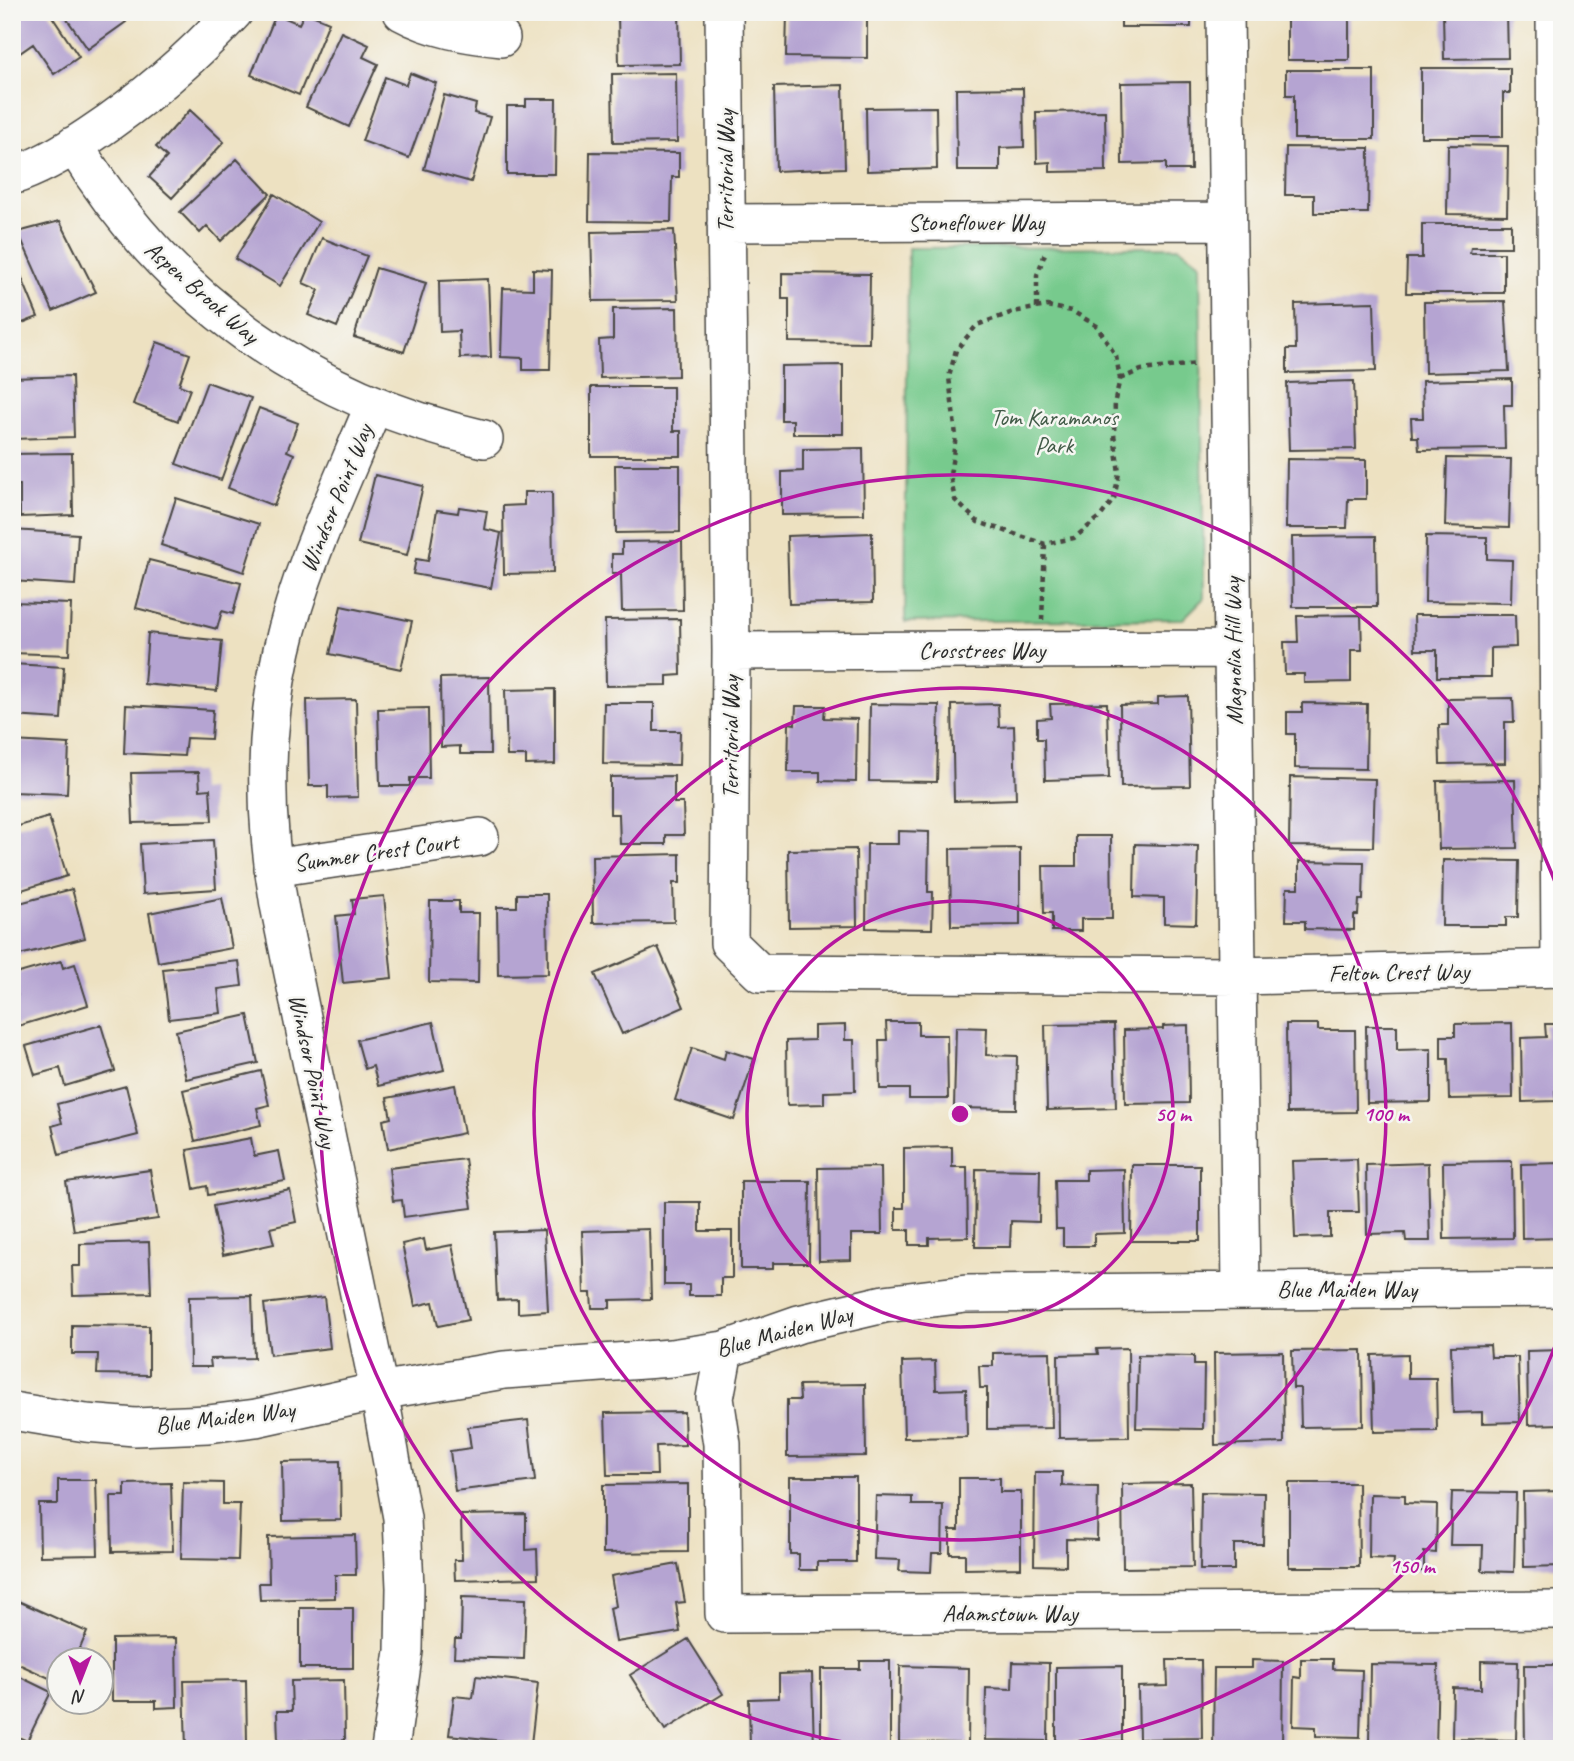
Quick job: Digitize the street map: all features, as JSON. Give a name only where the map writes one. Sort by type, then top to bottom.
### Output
[{"type":"street","points":[[12,176],[31,170],[74,145],[143,98],[184,63],[234,12]]},
{"type":"street","points":[[402,12],[439,27],[470,35],[501,38]]},
{"type":"street","name":"Territorial Way","points":[[724,12],[731,651],[729,943],[760,973],[1237,976]]},
{"type":"street","name":"Magnolia Hill Way","points":[[1225,12],[1241,1290]]},
{"type":"street","points":[[1555,12],[1561,968]]},
{"type":"street","name":"Aspen Brook Way","points":[[74,145],[99,186],[140,237],[193,292],[261,345],[318,379],[374,405],[484,439]]},
{"type":"street","name":"Stoneflower Way","points":[[726,223],[1227,220]]},
{"type":"street","name":"Windsor Point Way","points":[[374,405],[310,562],[282,649],[268,739],[267,801],[273,868],[379,1391],[402,1518],[404,1651],[390,1749]]},
{"type":"street","name":"Crosstrees Way","points":[[731,651],[1234,649]]},
{"type":"street","name":"Summer Crest Court","points":[[273,868],[480,837]]},
{"type":"street","name":"Felton Crest Way","points":[[1237,976],[1561,968]]},
{"type":"street","name":"Blue Maiden Way","points":[[12,1411],[135,1427],[208,1424],[256,1418],[379,1391],[504,1370],[671,1358],[724,1350],[799,1324],[884,1304],[966,1294],[1562,1288]]},
{"type":"street","name":"Adamstown Way","points":[[724,1350],[715,1398],[722,1444],[724,1614],[1562,1610]]},
{"type":"path","points":[[1037,308],[1037,275],[1046,256],[1047,221]]},
{"type":"path","points":[[1047,306],[1072,311],[1097,326],[1116,356],[1120,379],[1115,400],[1114,434],[1119,473],[1114,499],[1100,517],[1074,538],[1045,544],[978,522],[955,500],[950,475],[956,436],[948,377],[956,350],[977,325],[1013,312],[1047,306]]},
{"type":"path","points":[[1120,379],[1141,370],[1180,364],[1229,363]]},
{"type":"path","points":[[1039,650],[1045,544]]},
{"type":"green space","name":"Tom Karamanos Park","points":[[1179,247],[1200,263],[1204,598],[1183,619],[905,622],[908,248]]},
{"type":"building","points":[[12,12],[49,12],[79,57],[54,74],[33,44],[17,55],[12,48]]},
{"type":"building","points":[[62,12],[119,12],[126,22],[88,49]]},
{"type":"building","points":[[305,12],[329,22],[299,95],[251,75],[276,14],[299,24]]},
{"type":"building","points":[[618,12],[679,12],[680,64],[619,65]]},
{"type":"building","points":[[787,12],[867,12],[867,58],[786,57]]},
{"type":"building","points":[[1031,12],[1101,12],[1100,22],[1030,16]]},
{"type":"building","points":[[1121,12],[1191,12],[1191,27],[1121,27]]},
{"type":"building","points":[[1287,12],[1349,12],[1349,60],[1287,60]]},
{"type":"building","points":[[1443,12],[1507,12],[1508,58],[1444,59]]},
{"type":"building","points":[[341,32],[369,45],[363,57],[378,64],[349,127],[306,107]]},
{"type":"building","points":[[1421,68],[1510,68],[1510,93],[1503,93],[1503,137],[1421,137]]},
{"type":"building","points":[[1286,70],[1374,70],[1374,139],[1294,139],[1294,95],[1286,95]]},
{"type":"building","points":[[410,73],[436,83],[409,158],[362,141],[385,77],[406,85]]},
{"type":"building","points":[[676,73],[677,142],[613,143],[612,74]]},
{"type":"building","points":[[1190,82],[1191,170],[1166,170],[1166,163],[1122,164],[1121,83]]},
{"type":"building","points":[[843,85],[845,168],[776,171],[774,87]]},
{"type":"building","points":[[1023,88],[1024,147],[1000,148],[1000,171],[957,171],[956,89]]},
{"type":"building","points":[[444,95],[476,104],[474,113],[490,117],[471,182],[424,169]]},
{"type":"building","points":[[526,99],[556,99],[555,174],[507,174],[507,106],[526,106]]},
{"type":"building","points":[[936,107],[937,169],[867,171],[866,108]]},
{"type":"building","points":[[190,110],[224,142],[172,198],[149,177],[167,157],[156,147]]},
{"type":"building","points":[[1105,111],[1106,171],[1050,172],[1050,162],[1037,163],[1036,112]]},
{"type":"building","points":[[1448,145],[1508,146],[1507,215],[1447,214]]},
{"type":"building","points":[[1286,147],[1369,148],[1368,213],[1314,213],[1314,195],[1285,195]]},
{"type":"building","points":[[590,152],[679,153],[679,177],[672,177],[671,222],[589,221]]},
{"type":"building","points":[[237,159],[270,194],[221,241],[207,226],[200,233],[180,212]]},
{"type":"building","points":[[274,194],[319,222],[280,286],[235,259]]},
{"type":"building","points":[[60,221],[96,292],[53,311],[18,232]]},
{"type":"building","points":[[1422,224],[1511,224],[1511,247],[1471,247],[1470,253],[1504,253],[1504,293],[1406,293],[1407,258],[1422,258]]},
{"type":"building","points":[[674,230],[678,300],[593,301],[591,232]]},
{"type":"building","points":[[322,238],[367,256],[337,327],[308,315],[319,290],[303,283]]},
{"type":"building","points":[[12,254],[38,317],[12,327]]},
{"type":"building","points":[[376,268],[426,283],[404,352],[354,337]]},
{"type":"building","points":[[533,269],[552,270],[550,370],[523,370],[523,358],[501,357],[503,288],[533,289]]},
{"type":"building","points":[[782,273],[870,274],[869,343],[789,342],[789,299],[782,299]]},
{"type":"building","points":[[488,279],[491,357],[460,358],[459,331],[440,332],[439,281]]},
{"type":"building","points":[[1505,301],[1509,371],[1425,373],[1424,302]]},
{"type":"building","points":[[1374,302],[1376,371],[1287,373],[1287,349],[1296,349],[1295,304]]},
{"type":"building","points":[[677,308],[678,376],[600,378],[599,340],[613,339],[613,309]]},
{"type":"building","points":[[157,342],[190,354],[179,385],[190,389],[178,421],[133,404]]},
{"type":"building","points":[[843,365],[843,434],[793,434],[793,420],[781,420],[781,366]]},
{"type":"building","points":[[72,376],[74,437],[12,439],[12,378]]},
{"type":"building","points":[[1512,379],[1512,405],[1504,405],[1505,449],[1419,450],[1418,437],[1412,437],[1411,418],[1423,418],[1422,381]]},
{"type":"building","points":[[1354,381],[1356,449],[1289,450],[1287,383]]},
{"type":"building","points":[[207,382],[251,398],[221,480],[176,464]]},
{"type":"building","points":[[591,387],[673,387],[673,431],[681,431],[681,456],[591,456]]},
{"type":"building","points":[[259,408],[298,423],[287,451],[294,454],[274,506],[228,488]]},
{"type":"building","points":[[863,448],[864,514],[782,515],[782,472],[803,471],[803,449]]},
{"type":"building","points":[[72,453],[73,515],[20,517],[20,485],[12,485],[12,454]]},
{"type":"building","points":[[1447,458],[1511,459],[1509,528],[1445,526]]},
{"type":"building","points":[[1287,459],[1366,460],[1366,499],[1348,499],[1347,528],[1286,528]]},
{"type":"building","points":[[615,465],[680,465],[680,532],[616,533]]},
{"type":"building","points":[[375,475],[423,486],[407,555],[358,544]]},
{"type":"building","points":[[524,492],[552,492],[553,573],[504,574],[503,506],[524,505]]},
{"type":"building","points":[[176,498],[259,524],[244,572],[161,545]]},
{"type":"building","points":[[459,507],[487,511],[484,529],[501,533],[491,588],[413,574],[416,559],[428,561],[437,510],[458,513]]},
{"type":"building","points":[[12,530],[78,534],[75,585],[12,581]]},
{"type":"building","points":[[872,533],[873,602],[789,604],[787,536]]},
{"type":"building","points":[[1376,536],[1377,607],[1293,607],[1292,537]]},
{"type":"building","points":[[1426,536],[1487,537],[1487,559],[1512,560],[1511,603],[1425,602]]},
{"type":"building","points":[[682,541],[683,610],[622,611],[621,574],[612,574],[612,554],[622,554],[622,542]]},
{"type":"building","points":[[149,560],[241,583],[233,614],[222,611],[217,629],[136,608]]},
{"type":"building","points":[[12,602],[71,604],[69,655],[12,653]]},
{"type":"building","points":[[341,606],[412,621],[401,669],[330,654]]},
{"type":"building","points":[[1361,615],[1362,650],[1351,650],[1351,682],[1304,683],[1304,674],[1285,674],[1284,642],[1298,642],[1297,616]]},
{"type":"building","points":[[1414,615],[1515,615],[1516,647],[1491,648],[1491,677],[1437,677],[1437,650],[1415,650]]},
{"type":"building","points":[[680,619],[681,675],[667,676],[667,685],[606,686],[605,620]]},
{"type":"building","points":[[148,633],[222,641],[217,691],[144,684]]},
{"type":"building","points":[[12,664],[64,667],[61,719],[12,716]]},
{"type":"building","points":[[489,677],[490,754],[460,754],[460,746],[441,747],[440,678]]},
{"type":"building","points":[[555,689],[555,764],[526,765],[526,756],[507,756],[505,690]]},
{"type":"building","points":[[1188,696],[1190,786],[1121,787],[1120,705],[1158,704],[1158,697]]},
{"type":"building","points":[[1513,698],[1514,722],[1505,722],[1505,763],[1440,764],[1439,725],[1448,725],[1448,699]]},
{"type":"building","points":[[356,699],[358,797],[328,798],[328,786],[309,786],[307,700]]},
{"type":"building","points":[[604,703],[654,703],[654,731],[680,731],[679,765],[603,764]]},
{"type":"building","points":[[1107,703],[1109,778],[1045,780],[1044,739],[1037,739],[1037,719],[1051,718],[1050,704]]},
{"type":"building","points":[[1302,703],[1367,704],[1366,769],[1295,768],[1295,734],[1287,734],[1287,712],[1302,712]]},
{"type":"building","points":[[870,704],[939,705],[937,782],[869,781]]},
{"type":"building","points":[[998,704],[999,727],[1014,726],[1016,799],[954,801],[952,705]]},
{"type":"building","points":[[126,705],[213,710],[211,739],[186,738],[184,756],[124,753]]},
{"type":"building","points":[[796,706],[825,706],[824,718],[857,719],[856,782],[820,781],[820,772],[788,772],[789,723],[795,724]]},
{"type":"building","points":[[428,708],[429,778],[410,778],[410,786],[380,786],[378,709]]},
{"type":"building","points":[[12,741],[69,744],[67,794],[12,792]]},
{"type":"building","points":[[199,772],[200,790],[210,789],[212,821],[133,823],[131,773]]},
{"type":"building","points":[[674,776],[674,803],[683,803],[684,835],[666,835],[666,844],[620,844],[619,814],[610,814],[610,777]]},
{"type":"building","points":[[1290,777],[1375,779],[1373,847],[1289,846]]},
{"type":"building","points":[[1515,780],[1517,848],[1439,849],[1437,781]]},
{"type":"building","points":[[49,817],[67,876],[12,893],[12,828]]},
{"type":"building","points":[[898,831],[929,832],[928,892],[933,892],[932,929],[866,928],[867,844],[898,844]]},
{"type":"building","points":[[1076,836],[1111,836],[1112,919],[1081,919],[1081,931],[1052,931],[1052,913],[1044,913],[1043,866],[1076,866]]},
{"type":"building","points":[[213,840],[216,889],[143,894],[140,844]]},
{"type":"building","points":[[1135,844],[1198,846],[1196,924],[1164,923],[1164,898],[1134,897]]},
{"type":"building","points":[[1020,848],[1020,925],[951,926],[950,849]]},
{"type":"building","points":[[856,849],[857,926],[789,927],[788,850]]},
{"type":"building","points":[[680,854],[680,883],[673,883],[674,922],[593,923],[592,856]]},
{"type":"building","points":[[1443,860],[1519,861],[1518,917],[1506,917],[1506,926],[1442,926]]},
{"type":"building","points":[[1299,861],[1364,862],[1363,900],[1359,900],[1358,915],[1354,915],[1354,930],[1305,929],[1305,921],[1286,921],[1287,888],[1299,888]]},
{"type":"building","points":[[72,889],[85,938],[12,957],[12,905]]},
{"type":"building","points":[[517,894],[547,894],[548,974],[498,975],[497,907],[517,907]]},
{"type":"building","points":[[384,896],[392,978],[343,983],[336,916],[354,914],[352,899]]},
{"type":"building","points":[[222,898],[232,948],[158,962],[149,913]]},
{"type":"building","points":[[430,901],[459,901],[459,913],[479,913],[478,983],[429,982]]},
{"type":"building","points":[[658,947],[684,1007],[622,1034],[595,974]]},
{"type":"building","points":[[61,961],[63,968],[75,964],[88,1005],[15,1027],[12,997],[17,995],[12,991],[12,975]]},
{"type":"building","points":[[239,961],[242,986],[218,989],[221,1013],[169,1019],[163,969]]},
{"type":"building","points":[[248,1015],[258,1063],[186,1079],[176,1031]]},
{"type":"building","points":[[433,1022],[444,1070],[378,1086],[373,1066],[365,1069],[357,1040]]},
{"type":"building","points":[[886,1022],[918,1022],[918,1035],[947,1035],[948,1099],[909,1099],[909,1089],[880,1089],[879,1040],[887,1040]]},
{"type":"building","points":[[1512,1023],[1513,1098],[1449,1099],[1448,1059],[1441,1059],[1441,1036],[1455,1036],[1455,1024]]},
{"type":"building","points":[[1114,1024],[1116,1108],[1047,1110],[1045,1025]]},
{"type":"building","points":[[1286,1024],[1318,1024],[1318,1030],[1355,1030],[1356,1112],[1287,1113]]},
{"type":"building","points":[[1545,1024],[1562,1024],[1562,1091],[1555,1091],[1556,1101],[1522,1102],[1521,1038],[1546,1037]]},
{"type":"building","points":[[101,1025],[115,1071],[65,1086],[60,1068],[35,1075],[26,1046]]},
{"type":"building","points":[[845,1025],[845,1040],[854,1040],[855,1091],[824,1092],[824,1104],[787,1105],[786,1041],[814,1040],[814,1026]]},
{"type":"building","points":[[1188,1025],[1189,1103],[1125,1104],[1124,1030]]},
{"type":"building","points":[[1366,1026],[1397,1026],[1397,1050],[1431,1049],[1431,1102],[1367,1103]]},
{"type":"building","points":[[956,1027],[987,1028],[986,1055],[1017,1056],[1016,1109],[954,1108]]},
{"type":"building","points":[[692,1048],[724,1059],[726,1050],[754,1059],[734,1120],[675,1100]]},
{"type":"building","points":[[261,1071],[269,1105],[257,1108],[261,1125],[195,1141],[183,1090]]},
{"type":"building","points":[[455,1085],[464,1133],[388,1149],[383,1120],[391,1118],[387,1098]]},
{"type":"building","points":[[126,1086],[138,1135],[59,1155],[52,1126],[62,1123],[57,1104]]},
{"type":"building","points":[[251,1138],[254,1156],[279,1151],[285,1181],[208,1195],[207,1186],[194,1189],[187,1150]]},
{"type":"building","points":[[952,1147],[952,1167],[967,1167],[968,1237],[929,1238],[929,1245],[909,1245],[909,1230],[896,1230],[896,1208],[904,1208],[904,1148]]},
{"type":"building","points":[[465,1159],[472,1208],[404,1217],[402,1200],[393,1201],[389,1168]]},
{"type":"building","points":[[1357,1159],[1359,1212],[1330,1212],[1330,1237],[1295,1238],[1292,1161]]},
{"type":"building","points":[[1512,1161],[1513,1238],[1444,1239],[1443,1162]]},
{"type":"building","points":[[1428,1163],[1430,1241],[1406,1241],[1405,1233],[1367,1234],[1366,1165]]},
{"type":"building","points":[[1562,1163],[1562,1238],[1522,1239],[1521,1164]]},
{"type":"building","points":[[1132,1165],[1200,1165],[1200,1241],[1131,1241]]},
{"type":"building","points":[[881,1167],[882,1234],[851,1234],[851,1260],[819,1261],[818,1168]]},
{"type":"building","points":[[976,1169],[1040,1170],[1039,1222],[1011,1221],[1010,1247],[975,1247]]},
{"type":"building","points":[[1124,1169],[1125,1233],[1094,1234],[1094,1246],[1063,1246],[1063,1229],[1056,1229],[1055,1180],[1086,1180],[1086,1170]]},
{"type":"building","points":[[150,1170],[158,1219],[74,1231],[66,1182]]},
{"type":"building","points":[[741,1181],[810,1181],[809,1263],[773,1263],[773,1269],[741,1269]]},
{"type":"building","points":[[290,1190],[296,1222],[270,1228],[274,1244],[223,1255],[213,1206]]},
{"type":"building","points":[[664,1202],[700,1202],[700,1231],[732,1231],[732,1278],[721,1278],[721,1296],[689,1296],[689,1285],[664,1285]]},
{"type":"building","points":[[649,1229],[651,1299],[610,1300],[610,1308],[592,1308],[591,1293],[584,1293],[582,1231]]},
{"type":"building","points":[[544,1230],[548,1311],[518,1313],[518,1299],[497,1300],[494,1232]]},
{"type":"building","points":[[424,1239],[426,1250],[452,1245],[468,1320],[438,1326],[433,1302],[415,1306],[402,1244]]},
{"type":"building","points":[[149,1242],[151,1293],[73,1295],[72,1266],[80,1266],[80,1244]]},
{"type":"building","points":[[252,1296],[254,1358],[210,1359],[211,1367],[190,1367],[189,1297]]},
{"type":"building","points":[[324,1297],[330,1348],[270,1355],[264,1304]]},
{"type":"building","points":[[72,1325],[149,1326],[149,1375],[97,1374],[98,1354],[72,1354]]},
{"type":"building","points":[[1490,1345],[1491,1357],[1518,1357],[1520,1422],[1482,1423],[1482,1412],[1453,1413],[1451,1346]]},
{"type":"building","points":[[1128,1348],[1129,1437],[1059,1438],[1058,1355],[1098,1354],[1097,1349]]},
{"type":"building","points":[[1362,1350],[1363,1426],[1301,1427],[1300,1388],[1293,1388],[1292,1351]]},
{"type":"building","points":[[1562,1350],[1562,1424],[1528,1425],[1527,1351]]},
{"type":"building","points":[[1050,1352],[1052,1428],[987,1429],[987,1388],[980,1388],[979,1366],[993,1366],[993,1353]]},
{"type":"building","points":[[1283,1352],[1284,1443],[1215,1445],[1214,1353]]},
{"type":"building","points":[[1408,1354],[1408,1378],[1436,1378],[1437,1431],[1374,1432],[1372,1355]]},
{"type":"building","points":[[1138,1355],[1194,1356],[1194,1365],[1204,1365],[1203,1429],[1136,1428]]},
{"type":"building","points":[[935,1361],[936,1390],[966,1389],[967,1437],[904,1438],[902,1362]]},
{"type":"building","points":[[865,1384],[866,1456],[787,1457],[787,1400],[800,1400],[799,1385]]},
{"type":"building","points":[[684,1412],[685,1445],[656,1446],[657,1475],[607,1475],[605,1413]]},
{"type":"building","points":[[528,1420],[535,1481],[455,1491],[450,1451],[471,1448],[468,1427]]},
{"type":"building","points":[[340,1461],[341,1520],[283,1521],[282,1462]]},
{"type":"building","points":[[1035,1472],[1062,1472],[1062,1486],[1098,1487],[1097,1540],[1066,1539],[1066,1566],[1034,1565]]},
{"type":"building","points":[[790,1477],[856,1477],[856,1562],[817,1562],[817,1570],[799,1570],[799,1554],[790,1554]]},
{"type":"building","points":[[959,1478],[1000,1478],[1000,1492],[1021,1492],[1021,1568],[965,1569],[965,1554],[950,1554],[950,1530],[959,1530]]},
{"type":"building","points":[[58,1480],[96,1480],[98,1555],[40,1556],[39,1504],[58,1504]]},
{"type":"building","points":[[183,1482],[223,1483],[223,1504],[240,1504],[238,1560],[181,1559]]},
{"type":"building","points":[[171,1483],[173,1551],[112,1552],[111,1496],[125,1496],[125,1484]]},
{"type":"building","points":[[1191,1483],[1193,1567],[1123,1568],[1122,1484]]},
{"type":"building","points":[[1289,1483],[1358,1483],[1359,1567],[1289,1567]]},
{"type":"building","points":[[688,1484],[688,1552],[603,1553],[603,1485]]},
{"type":"building","points":[[1562,1491],[1562,1566],[1524,1567],[1523,1492]]},
{"type":"building","points":[[1201,1492],[1264,1493],[1263,1544],[1234,1544],[1234,1570],[1200,1570]]},
{"type":"building","points":[[1452,1492],[1516,1493],[1514,1572],[1482,1571],[1483,1545],[1450,1545]]},
{"type":"building","points":[[1370,1494],[1405,1495],[1405,1503],[1437,1504],[1436,1553],[1424,1552],[1424,1571],[1393,1571],[1394,1559],[1369,1558]]},
{"type":"building","points":[[876,1496],[912,1497],[912,1505],[943,1505],[942,1553],[932,1553],[931,1572],[899,1571],[900,1560],[874,1559]]},
{"type":"building","points":[[526,1514],[526,1550],[537,1549],[538,1578],[455,1580],[454,1560],[462,1560],[461,1515]]},
{"type":"building","points":[[355,1535],[356,1575],[335,1575],[335,1598],[260,1600],[259,1583],[269,1583],[268,1537]]},
{"type":"building","points":[[678,1564],[685,1602],[676,1603],[680,1632],[616,1642],[610,1608],[616,1606],[611,1576]]},
{"type":"building","points":[[462,1597],[526,1599],[524,1659],[454,1657],[455,1639],[461,1639]]},
{"type":"building","points":[[16,1600],[87,1632],[81,1646],[46,1646],[46,1677],[12,1661],[12,1607]]},
{"type":"building","points":[[300,1608],[353,1608],[353,1668],[300,1668]]},
{"type":"building","points":[[176,1638],[177,1707],[156,1708],[156,1701],[116,1701],[116,1646],[112,1646],[112,1639]]},
{"type":"building","points":[[688,1639],[723,1694],[665,1730],[630,1675]]},
{"type":"building","points":[[1301,1659],[1333,1659],[1333,1669],[1362,1670],[1360,1737],[1316,1736],[1316,1727],[1293,1726],[1294,1677],[1301,1678]]},
{"type":"building","points":[[1167,1660],[1201,1660],[1202,1738],[1139,1739],[1138,1687],[1168,1686]]},
{"type":"building","points":[[1252,1660],[1283,1661],[1282,1749],[1213,1749],[1214,1668],[1252,1668]]},
{"type":"building","points":[[860,1661],[890,1661],[890,1749],[821,1749],[821,1669],[860,1669]]},
{"type":"building","points":[[1481,1661],[1518,1662],[1516,1740],[1452,1739],[1453,1688],[1481,1689]]},
{"type":"building","points":[[1013,1662],[1049,1663],[1048,1741],[985,1740],[986,1688],[1012,1689]]},
{"type":"building","points":[[1370,1664],[1438,1665],[1436,1749],[1369,1748]]},
{"type":"building","points":[[1524,1665],[1562,1665],[1562,1748],[1525,1748]]},
{"type":"building","points":[[900,1666],[969,1668],[968,1743],[899,1742]]},
{"type":"building","points":[[1122,1666],[1122,1741],[1056,1741],[1056,1667]]},
{"type":"building","points":[[12,1673],[46,1690],[46,1702],[27,1741],[12,1734]]},
{"type":"building","points":[[812,1673],[814,1749],[750,1749],[749,1699],[779,1698],[779,1674]]},
{"type":"building","points":[[476,1676],[538,1683],[531,1744],[449,1735],[454,1696],[473,1698]]},
{"type":"building","points":[[246,1680],[247,1743],[206,1744],[206,1749],[186,1749],[184,1681]]},
{"type":"building","points":[[344,1680],[345,1740],[278,1741],[277,1711],[292,1711],[291,1681]]}]
